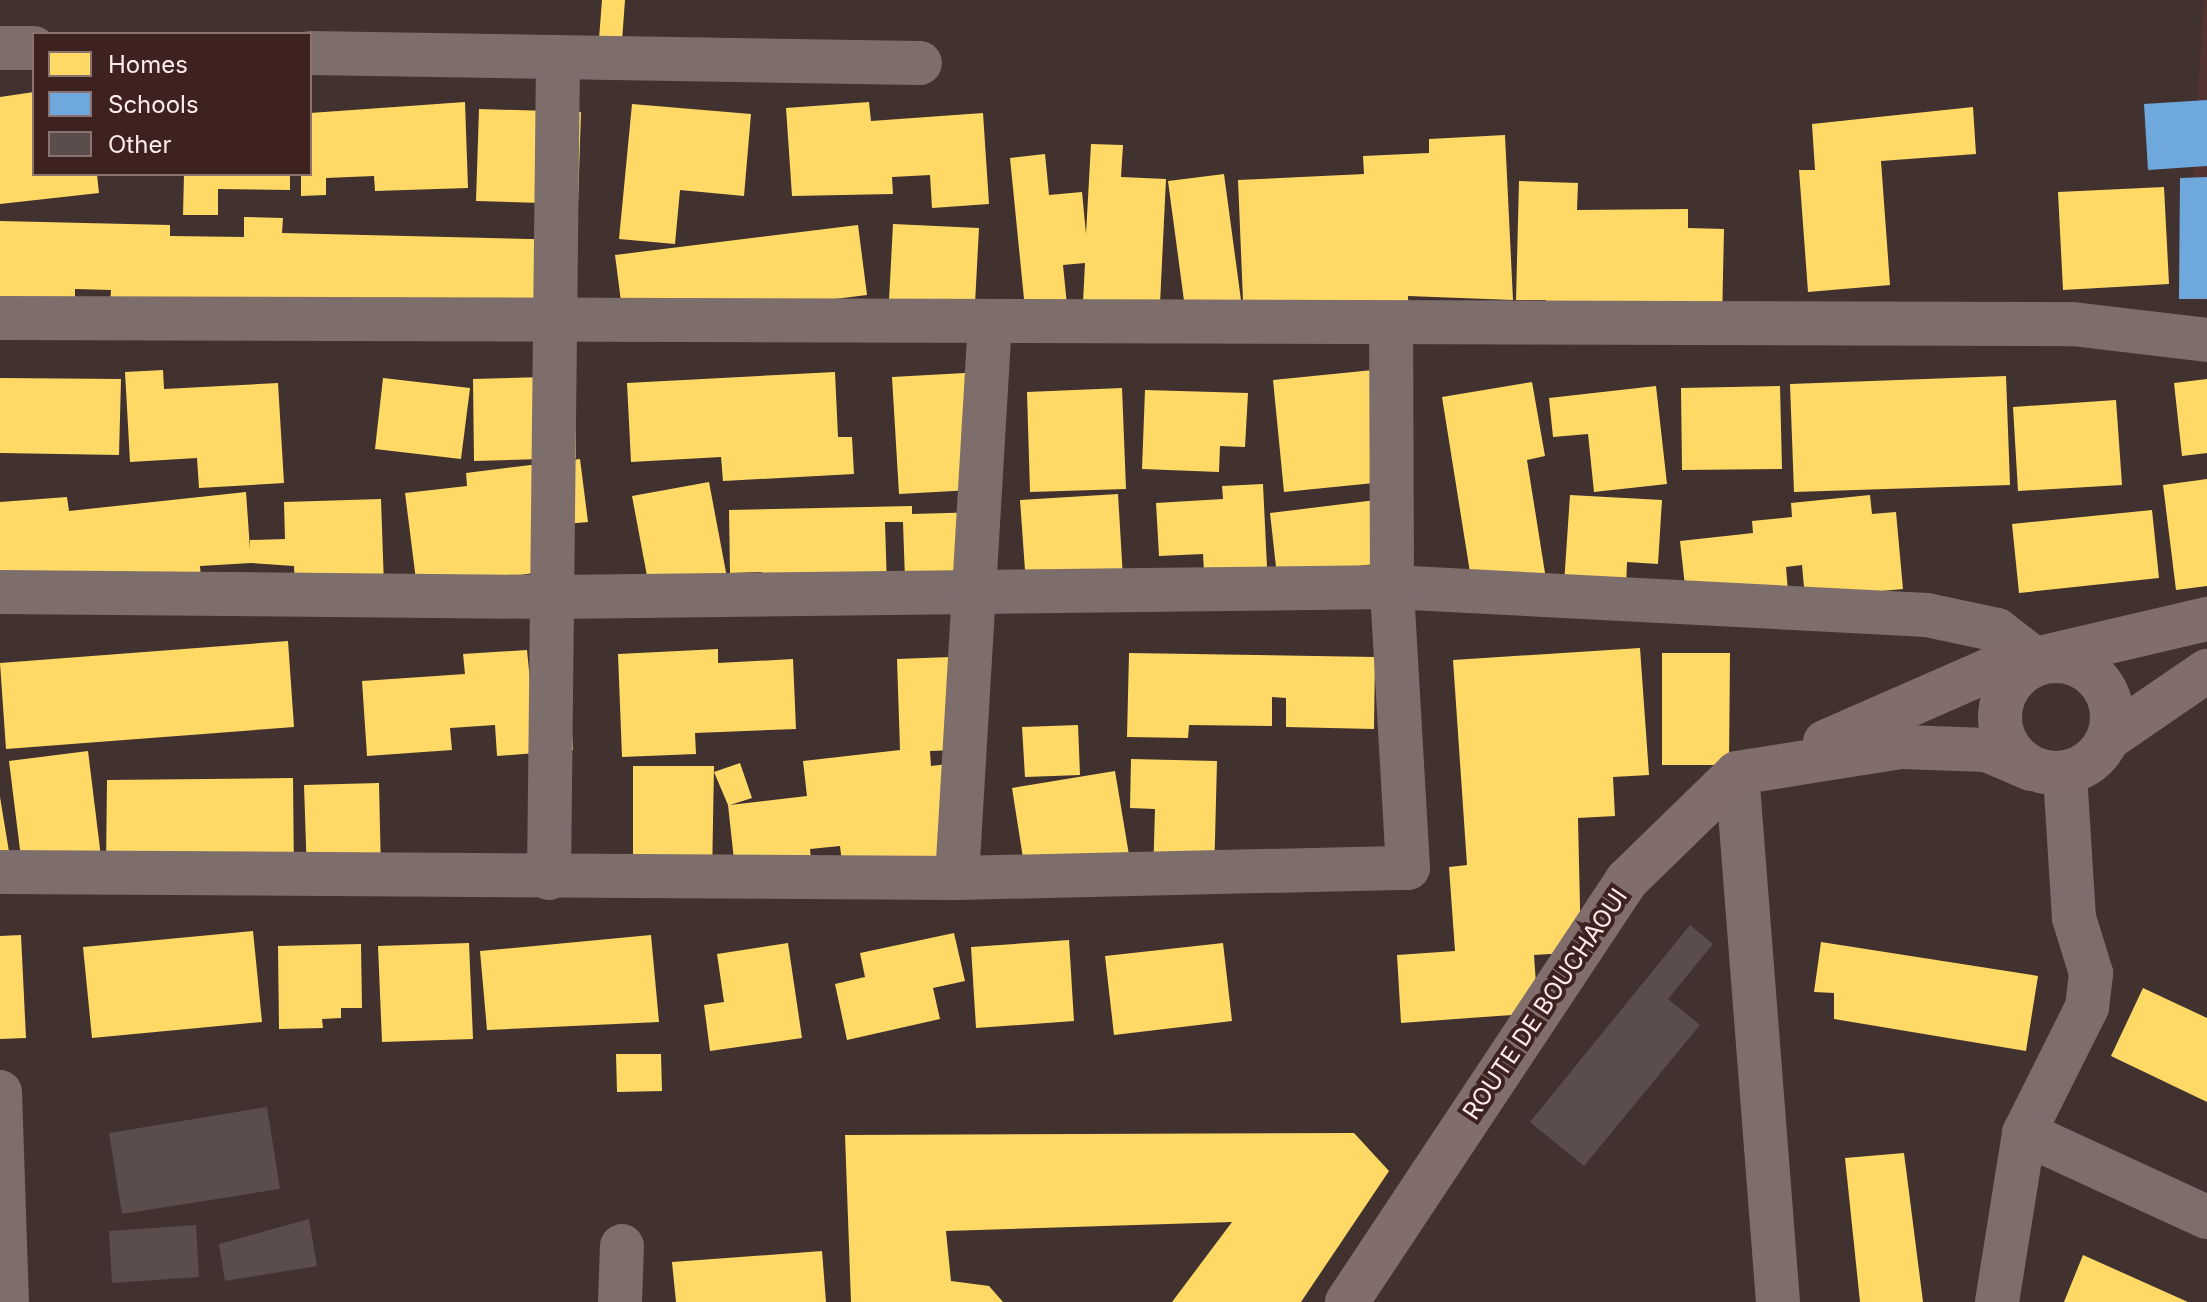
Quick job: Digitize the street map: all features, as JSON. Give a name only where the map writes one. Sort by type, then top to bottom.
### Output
[{"type":"main road","points":[[2048,771],[2015,757],[2000,721],[2010,683],[2040,663],[2207,619]]},
{"type":"main road","points":[[2064,661],[2098,679],[2113,719],[2109,738],[2099,755],[2048,771],[1987,750],[1902,747],[1791,759],[1989,670],[2040,663],[2064,661]]},
{"type":"main road","points":[[2109,738],[2207,671]]},
{"type":"main road","name":"ROUTE DE BOUCHAOUI","points":[[1347,1302],[1627,880],[1737,773],[1791,759]]},
{"type":"street","points":[[0,48],[32,48]]},
{"type":"street","points":[[312,53],[920,63]]},
{"type":"street","points":[[549,878],[559,320],[558,57]]},
{"type":"street","points":[[0,318],[2073,324],[2207,340]]},
{"type":"street","points":[[957,878],[990,321]]},
{"type":"street","points":[[0,872],[549,878],[957,878],[1408,868],[1392,587],[1391,323]]},
{"type":"street","points":[[0,592],[554,597],[1392,587],[1927,615],[1997,630],[2040,663]]},
{"type":"street","points":[[1997,1302],[2024,1133],[2087,1007],[2091,973],[2074,918],[2048,771]]},
{"type":"street","points":[[1737,773],[1778,1302]]},
{"type":"street","points":[[0,1092],[7,1302]]},
{"type":"street","points":[[2024,1133],[2207,1217]]},
{"type":"street","points":[[620,1302],[622,1246]]},
{"type":"shaded area","points":[[2204,0],[2207,0],[2207,300],[2185,298]]},
{"type":"building: Homes","points":[[602,0],[625,0],[622,41],[599,39]]},
{"type":"building: Homes","points":[[32,92],[32,176],[97,176],[99,193],[0,204],[0,97]]},
{"type":"building: Homes","points":[[465,102],[468,188],[375,191],[374,176],[326,178],[326,195],[301,196],[301,176],[312,176],[312,113]]},
{"type":"building: Homes","points":[[869,102],[871,121],[983,113],[989,204],[932,208],[930,175],[892,177],[893,194],[792,196],[786,108]]},
{"type":"building: Homes","points":[[632,104],[751,114],[744,196],[680,190],[675,244],[619,239]]},
{"type":"building: Homes","points":[[1973,107],[1976,154],[1881,161],[1890,285],[1808,292],[1799,170],[1815,170],[1812,124]]},
{"type":"building: Homes","points":[[479,109],[581,112],[578,204],[476,201]]},
{"type":"building: Homes","points":[[1505,135],[1513,300],[1408,296],[1409,316],[1244,324],[1238,180],[1364,174],[1363,156],[1429,153],[1429,139]]},
{"type":"building: Homes","points":[[1091,144],[1123,145],[1121,177],[1166,179],[1159,325],[1082,322],[1085,263],[1063,265],[1067,305],[1025,309],[1010,158],[1045,154],[1049,195],[1082,192],[1086,234]]},
{"type":"building: Homes","points":[[1224,174],[1243,315],[1187,323],[1168,181]]},
{"type":"building: Homes","points":[[184,176],[290,176],[290,190],[218,189],[218,215],[183,215]]},
{"type":"building: Homes","points":[[1519,181],[1578,183],[1577,210],[1688,209],[1688,228],[1724,229],[1722,323],[1546,320],[1546,300],[1516,300]]},
{"type":"building: Homes","points":[[2164,187],[2169,284],[2063,290],[2058,192]]},
{"type":"building: Homes","points":[[244,217],[283,218],[282,233],[572,240],[570,319],[110,304],[111,290],[75,289],[75,302],[0,300],[0,221],[170,225],[170,236],[244,237]]},
{"type":"building: Homes","points":[[893,224],[979,228],[975,304],[889,301]]},
{"type":"building: Homes","points":[[858,225],[867,295],[624,325],[615,255]]},
{"type":"building: Homes","points":[[163,370],[164,389],[278,383],[284,483],[199,488],[197,458],[130,462],[125,372]]},
{"type":"building: Homes","points":[[1373,370],[1384,482],[1284,492],[1273,380]]},
{"type":"building: Homes","points":[[835,372],[838,437],[852,437],[854,474],[723,481],[721,457],[631,462],[627,383]]},
{"type":"building: Homes","points":[[983,372],[990,489],[899,494],[892,377]]},
{"type":"building: Homes","points":[[2006,376],[2010,485],[1794,492],[1790,384]]},
{"type":"building: Homes","points":[[545,377],[546,431],[576,430],[576,458],[474,461],[473,379]]},
{"type":"building: Homes","points":[[0,378],[121,379],[119,455],[0,453]]},
{"type":"building: Homes","points":[[383,378],[470,388],[461,459],[375,449]]},
{"type":"building: Homes","points":[[2207,379],[2207,453],[2182,456],[2174,383]]},
{"type":"building: Homes","points":[[1532,382],[1545,456],[1527,460],[1545,573],[1472,585],[1442,397]]},
{"type":"building: Homes","points":[[1656,386],[1667,484],[1594,492],[1588,434],[1553,437],[1549,398]]},
{"type":"building: Homes","points":[[1780,386],[1782,469],[1682,470],[1681,388]]},
{"type":"building: Homes","points":[[1122,388],[1126,489],[1030,492],[1027,392]]},
{"type":"building: Homes","points":[[1145,390],[1248,393],[1245,447],[1220,446],[1219,472],[1142,469]]},
{"type":"building: Homes","points":[[2116,400],[2122,485],[2018,491],[2013,407]]},
{"type":"building: Homes","points":[[580,459],[588,522],[565,524],[535,573],[417,588],[405,493],[467,486],[466,473]]},
{"type":"building: Homes","points":[[2207,479],[2207,586],[2176,590],[2163,485]]},
{"type":"building: Homes","points":[[709,482],[728,583],[651,597],[632,496]]},
{"type":"building: Homes","points":[[1263,484],[1267,567],[1204,571],[1203,554],[1159,556],[1156,503],[1223,499],[1222,486]]},
{"type":"building: Homes","points":[[246,492],[250,549],[250,540],[285,539],[284,502],[381,499],[384,586],[295,588],[294,566],[251,563],[200,566],[201,578],[0,592],[0,502],[67,497],[69,511]]},
{"type":"building: Homes","points":[[1118,494],[1123,578],[1026,584],[1020,500]]},
{"type":"building: Homes","points":[[1570,495],[1662,500],[1658,564],[1627,562],[1626,588],[1564,584]]},
{"type":"building: Homes","points":[[1870,495],[1872,514],[1896,512],[1903,589],[1805,598],[1802,565],[1786,567],[1788,591],[1686,595],[1680,541],[1753,533],[1752,521],[1792,517],[1791,503]]},
{"type":"building: Homes","points":[[1376,500],[1383,563],[1277,576],[1270,513]]},
{"type":"building: Homes","points":[[912,506],[912,514],[981,512],[983,578],[905,580],[903,522],[885,522],[887,587],[763,590],[762,572],[730,573],[729,510]]},
{"type":"building: Homes","points":[[2152,510],[2159,578],[2019,593],[2012,524]]},
{"type":"building: Homes","points":[[288,641],[294,727],[6,749],[0,663]]},
{"type":"building: Homes","points":[[1640,648],[1649,775],[1613,777],[1615,816],[1578,818],[1581,952],[1534,955],[1538,1013],[1401,1023],[1397,955],[1455,951],[1449,867],[1467,865],[1453,660]]},
{"type":"building: Homes","points":[[718,649],[718,663],[793,659],[796,729],[695,733],[696,754],[622,757],[618,654]]},
{"type":"building: Homes","points":[[527,650],[531,691],[569,688],[573,750],[497,756],[495,725],[450,728],[452,750],[367,756],[362,681],[465,674],[463,654]]},
{"type":"building: Homes","points":[[1129,653],[1375,657],[1374,729],[1286,727],[1286,698],[1272,697],[1272,726],[1189,725],[1188,738],[1127,737]]},
{"type":"building: Homes","points":[[1662,653],[1730,653],[1729,765],[1662,765]]},
{"type":"building: Homes","points":[[978,656],[981,749],[930,751],[931,766],[964,762],[974,858],[845,888],[840,846],[810,849],[812,869],[736,878],[728,805],[714,772],[740,763],[752,798],[730,805],[807,796],[803,761],[900,750],[897,659]]},
{"type":"building: Homes","points":[[1078,725],[1080,775],[1025,777],[1022,727]]},
{"type":"building: Homes","points":[[88,751],[102,865],[23,874],[9,761]]},
{"type":"building: Homes","points":[[1131,759],[1217,761],[1214,879],[1153,877],[1155,809],[1130,808]]},
{"type":"building: Homes","points":[[633,766],[714,766],[712,877],[633,877]]},
{"type":"building: Homes","points":[[1115,771],[1130,861],[1026,877],[1012,788]]},
{"type":"building: Homes","points":[[293,778],[294,876],[106,868],[107,780]]},
{"type":"building: Homes","points":[[379,783],[381,873],[307,875],[304,785]]},
{"type":"building: Homes","points":[[0,797],[12,870],[0,872]]},
{"type":"building: Homes","points":[[253,931],[262,1022],[92,1038],[83,947]]},
{"type":"building: Homes","points":[[954,933],[965,981],[933,988],[940,1019],[847,1040],[835,984],[865,977],[860,953]]},
{"type":"building: Homes","points":[[21,935],[26,1038],[0,1039],[0,936]]},
{"type":"building: Homes","points":[[651,935],[659,1022],[487,1030],[480,951]]},
{"type":"building: Homes","points":[[1069,940],[1074,1021],[976,1028],[971,947]]},
{"type":"building: Homes","points":[[1821,942],[2038,976],[2026,1051],[1834,1019],[1834,993],[1814,992]]},
{"type":"building: Homes","points":[[469,943],[473,1039],[382,1042],[378,946]]},
{"type":"building: Homes","points":[[788,943],[802,1038],[710,1051],[704,1005],[724,1002],[717,954]]},
{"type":"building: Homes","points":[[1223,943],[1232,1021],[1114,1035],[1105,956]]},
{"type":"building: Homes","points":[[361,944],[362,1008],[341,1008],[341,1018],[322,1019],[323,1028],[279,1029],[278,946]]},
{"type":"building: Homes","points":[[2143,988],[2207,1018],[2207,1102],[2111,1056]]},
{"type":"building: Homes","points":[[616,1054],[661,1054],[662,1091],[617,1092]]},
{"type":"building: Homes","points":[[1354,1133],[1389,1171],[1301,1302],[1172,1302],[1232,1222],[946,1231],[951,1281],[989,1286],[1003,1302],[851,1302],[845,1135]]},
{"type":"building: Homes","points":[[1904,1153],[1923,1302],[1860,1302],[1845,1158]]},
{"type":"building: Homes","points":[[822,1251],[826,1302],[676,1302],[672,1262]]},
{"type":"building: Homes","points":[[2083,1255],[2188,1302],[2064,1302]]},
{"type":"building: Schools","points":[[2207,100],[2207,166],[2148,170],[2144,104]]},
{"type":"building: Schools","points":[[2207,177],[2207,299],[2179,299],[2180,178]]},
{"type":"building: Other","points":[[1690,925],[1713,944],[1668,999],[1700,1025],[1584,1166],[1530,1122]]},
{"type":"building: Other","points":[[267,1107],[280,1189],[122,1214],[109,1133]]},
{"type":"building: Other","points":[[309,1219],[317,1266],[225,1281],[219,1244]]},
{"type":"building: Other","points":[[196,1225],[199,1277],[112,1283],[109,1231]]}]
